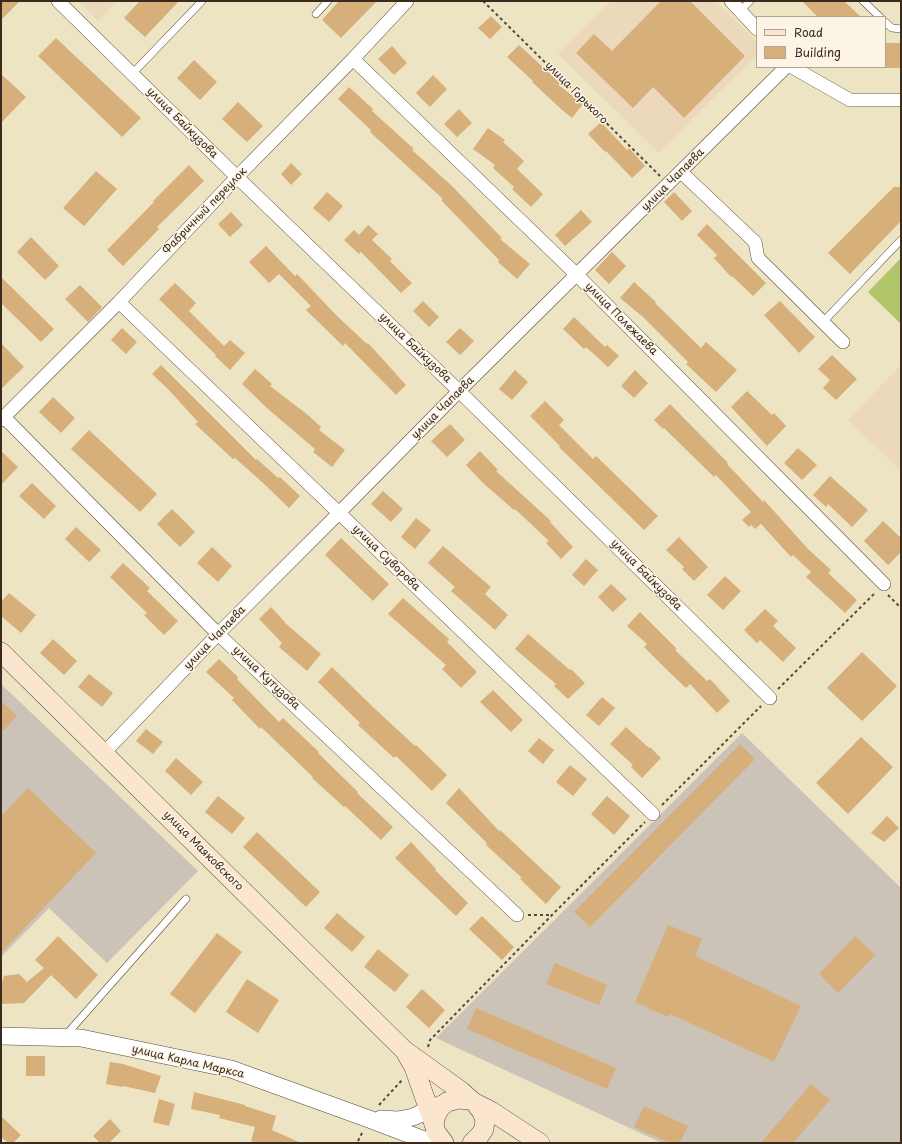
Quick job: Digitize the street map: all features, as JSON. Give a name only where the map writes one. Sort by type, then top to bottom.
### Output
[{"type":"main road","name":"улица Маяковского","points":[[1,652],[404,1050],[461,1091],[473,1102]]},
{"type":"main road","name":"улица Маяковского","points":[[404,1050],[414,1067],[436,1132],[444,1143]]},
{"type":"main road","points":[[432,1117],[436,1115],[440,1108],[447,1102],[458,1099],[473,1102],[491,1111],[540,1143]]},
{"type":"main road","points":[[472,1143],[480,1136],[484,1129],[482,1112],[473,1102]]},
{"type":"street","name":"улица Байкузова","points":[[58,1],[237,177],[459,391],[770,698]]},
{"type":"street","name":"Фабричный переулок","points":[[3,419],[119,302],[407,1]]},
{"type":"street","points":[[731,1],[745,6],[756,27]]},
{"type":"street","name":"улица Полежаева","points":[[353,59],[577,274],[885,588]]},
{"type":"street","name":"улица Чапаева","points":[[104,753],[218,634],[459,391],[785,68]]},
{"type":"street","points":[[794,68],[850,100],[901,100]]},
{"type":"street","points":[[681,172],[755,242],[758,258],[843,342]]},
{"type":"street","name":"улица Суворова","points":[[119,302],[653,814]]},
{"type":"street","name":"улица Кутузова","points":[[3,419],[218,634],[517,915]]},
{"type":"street","name":"улица Карла Маркса","points":[[1,1036],[81,1038],[231,1069],[398,1120],[413,1117],[432,1117]]},
{"type":"street","name":"улица Карла Маркса","points":[[373,1113],[432,1143]]},
{"type":"lane","points":[[132,74],[202,1]]},
{"type":"lane","points":[[316,14],[328,1]]},
{"type":"lane","points":[[863,1],[879,16]]},
{"type":"lane","points":[[886,23],[892,28],[901,29]]},
{"type":"lane","points":[[823,322],[901,240]]},
{"type":"lane","points":[[63,1037],[186,899]]},
{"type":"path","name":"улица Горького","points":[[483,1],[668,185]]},
{"type":"path","points":[[885,588],[901,608]]},
{"type":"path","points":[[517,915],[552,915]]},
{"type":"path","points":[[373,1113],[404,1078]]},
{"type":"shaded area","points":[[78,1],[118,1],[98,21]]},
{"type":"shaded area","points":[[611,1],[716,1],[756,41],[756,55],[659,153],[558,54]]},
{"type":"shaded area","points":[[901,365],[901,471],[848,420]]},
{"type":"shaded area","points":[[1,684],[198,871],[107,963],[49,908],[1,957]]},
{"type":"shaded area","points":[[742,733],[901,888],[901,1143],[662,1143],[436,1038]]},
{"type":"green space","points":[[901,258],[901,324],[868,292]]},
{"type":"building","points":[[1,1],[20,1],[1,20]]},
{"type":"building","points":[[140,1],[179,1],[145,37],[124,18]]},
{"type":"building","points":[[339,1],[377,1],[341,38],[322,20]]},
{"type":"building","points":[[661,1],[690,1],[745,56],[684,118],[653,87],[633,108],[576,53],[594,34],[612,51]]},
{"type":"building","points":[[802,1],[844,1],[860,16],[817,16]]},
{"type":"building","points":[[491,16],[502,27],[490,39],[478,28]]},
{"type":"building","points":[[56,38],[141,118],[122,137],[38,56]]},
{"type":"building","points":[[886,43],[901,43],[901,68],[886,68]]},
{"type":"building","points":[[519,45],[562,85],[560,86],[583,104],[572,118],[507,57]]},
{"type":"building","points":[[392,46],[407,63],[394,75],[378,59]]},
{"type":"building","points":[[194,60],[217,82],[200,100],[177,78]]},
{"type":"building","points":[[1,74],[26,97],[1,123]]},
{"type":"building","points":[[433,75],[447,89],[430,107],[416,93]]},
{"type":"building","points":[[349,87],[373,109],[372,111],[414,149],[412,150],[452,186],[502,238],[500,239],[530,264],[517,279],[498,262],[499,260],[441,200],[443,199],[370,132],[371,130],[338,99]]},
{"type":"building","points":[[238,102],[263,126],[247,142],[222,119]]},
{"type":"building","points":[[459,109],[472,123],[457,137],[444,124]]},
{"type":"building","points":[[601,122],[627,150],[629,148],[645,166],[632,178],[588,134]]},
{"type":"building","points":[[488,128],[505,140],[503,142],[524,161],[517,169],[543,194],[531,207],[512,189],[514,187],[493,168],[495,165],[473,149]]},
{"type":"building","points":[[291,163],[302,174],[291,185],[281,174]]},
{"type":"building","points":[[189,165],[204,181],[157,227],[159,229],[123,266],[107,250]]},
{"type":"building","points":[[96,171],[117,189],[84,226],[63,208]]},
{"type":"building","points":[[894,187],[901,187],[901,221],[850,274],[828,253]]},
{"type":"building","points":[[327,192],[343,206],[329,222],[313,208]]},
{"type":"building","points":[[674,192],[692,211],[682,221],[664,202]]},
{"type":"building","points":[[581,210],[592,222],[565,246],[555,235]]},
{"type":"building","points":[[231,212],[243,225],[230,237],[218,224]]},
{"type":"building","points":[[707,224],[766,283],[753,296],[732,276],[731,277],[714,258],[717,255],[697,235]]},
{"type":"building","points":[[368,225],[378,234],[372,240],[392,259],[390,261],[412,283],[401,293],[361,252],[359,254],[344,240],[354,230],[359,235]]},
{"type":"building","points":[[31,237],[59,266],[45,280],[17,252]]},
{"type":"building","points":[[266,246],[295,276],[297,274],[337,316],[367,344],[368,343],[406,385],[396,395],[345,343],[343,346],[306,310],[311,306],[279,274],[269,283],[249,262]]},
{"type":"building","points":[[612,252],[626,266],[609,284],[595,270]]},
{"type":"building","points":[[1,277],[54,329],[41,342],[1,303]]},
{"type":"building","points":[[634,282],[701,348],[706,342],[737,370],[716,392],[686,364],[688,362],[643,317],[620,298]]},
{"type":"building","points":[[175,283],[196,303],[189,311],[224,346],[230,340],[245,353],[230,370],[159,299]]},
{"type":"building","points":[[80,285],[102,307],[88,322],[65,299]]},
{"type":"building","points":[[423,301],[439,317],[429,327],[413,311]]},
{"type":"building","points":[[780,301],[815,337],[799,353],[764,315]]},
{"type":"building","points":[[574,317],[605,347],[607,345],[619,356],[608,367],[586,347],[584,349],[563,329]]},
{"type":"building","points":[[122,328],[137,342],[126,354],[111,340]]},
{"type":"building","points":[[460,328],[474,341],[460,355],[446,342]]},
{"type":"building","points":[[1,343],[24,367],[1,389]]},
{"type":"building","points":[[832,355],[857,379],[836,400],[823,388],[830,380],[818,369]]},
{"type":"building","points":[[161,365],[256,460],[257,459],[278,478],[280,477],[300,496],[289,508],[262,482],[235,458],[233,459],[195,424],[198,422],[152,374]]},
{"type":"building","points":[[255,369],[272,384],[270,386],[308,415],[321,427],[319,430],[345,450],[332,467],[313,452],[315,449],[268,409],[242,384]]},
{"type":"building","points":[[515,370],[528,382],[512,400],[499,389]]},
{"type":"building","points":[[635,370],[648,383],[634,398],[621,386]]},
{"type":"building","points":[[747,391],[772,415],[774,413],[786,426],[767,446],[731,407]]},
{"type":"building","points":[[53,397],[75,418],[61,433],[39,412]]},
{"type":"building","points":[[545,401],[564,420],[559,425],[593,459],[596,456],[658,516],[644,530],[559,447],[560,446],[530,416]]},
{"type":"building","points":[[670,404],[728,463],[727,464],[763,502],[764,500],[808,549],[831,570],[828,573],[857,600],[845,613],[806,577],[811,572],[793,555],[791,557],[761,524],[755,529],[751,525],[749,527],[742,520],[751,512],[716,475],[714,477],[654,420]]},
{"type":"building","points":[[450,424],[465,440],[447,457],[431,441]]},
{"type":"building","points":[[89,430],[157,494],[140,512],[71,449]]},
{"type":"building","points":[[798,448],[817,465],[802,480],[784,463]]},
{"type":"building","points":[[1,451],[18,467],[1,485]]},
{"type":"building","points":[[480,451],[498,470],[496,471],[551,521],[550,522],[573,547],[561,559],[546,543],[549,541],[515,509],[514,510],[483,483],[466,465]]},
{"type":"building","points":[[830,476],[868,510],[852,527],[828,504],[826,507],[813,495]]},
{"type":"building","points":[[32,483],[56,506],[44,519],[19,496]]},
{"type":"building","points":[[383,491],[403,509],[391,522],[371,504]]},
{"type":"building","points":[[172,509],[195,532],[180,547],[157,524]]},
{"type":"building","points":[[416,518],[431,530],[415,549],[401,537]]},
{"type":"building","points":[[883,521],[901,538],[901,552],[888,565],[864,541]]},
{"type":"building","points":[[76,527],[101,550],[89,562],[65,539]]},
{"type":"building","points":[[679,537],[708,567],[694,581],[682,569],[684,567],[666,550]]},
{"type":"building","points":[[341,538],[389,584],[373,601],[325,555]]},
{"type":"building","points":[[443,546],[491,587],[485,594],[508,615],[495,630],[451,591],[455,587],[428,563]]},
{"type":"building","points":[[212,547],[232,566],[218,582],[197,563]]},
{"type":"building","points":[[586,559],[598,570],[584,586],[572,575]]},
{"type":"building","points":[[123,563],[150,588],[147,591],[178,621],[164,635],[144,615],[147,613],[110,577]]},
{"type":"building","points":[[725,576],[741,591],[723,610],[707,595]]},
{"type":"building","points":[[611,584],[627,599],[613,612],[598,597]]},
{"type":"building","points":[[9,593],[36,615],[21,633],[1,616],[1,602]]},
{"type":"building","points":[[403,598],[449,639],[447,642],[477,672],[461,688],[442,669],[446,665],[388,614]]},
{"type":"building","points":[[271,607],[284,622],[321,654],[307,671],[279,647],[282,643],[259,619]]},
{"type":"building","points":[[765,609],[778,621],[773,626],[796,648],[783,662],[760,640],[757,643],[744,630]]},
{"type":"building","points":[[640,612],[677,649],[675,650],[707,681],[710,679],[730,701],[717,713],[690,684],[686,688],[668,671],[644,647],[647,644],[627,626]]},
{"type":"building","points":[[528,634],[570,670],[571,669],[585,683],[568,699],[554,686],[556,684],[515,649]]},
{"type":"building","points":[[53,639],[77,661],[64,675],[40,653]]},
{"type":"building","points":[[862,652],[897,686],[862,721],[827,688]]},
{"type":"building","points":[[219,659],[238,677],[237,679],[279,722],[283,718],[393,827],[381,840],[345,806],[344,807],[312,778],[313,777],[261,727],[260,729],[232,700],[234,698],[206,672]]},
{"type":"building","points":[[332,667],[447,775],[432,791],[396,756],[394,758],[358,725],[360,723],[318,682]]},
{"type":"building","points":[[89,674],[113,693],[102,707],[78,687]]},
{"type":"building","points":[[493,690],[523,720],[511,732],[480,702]]},
{"type":"building","points":[[602,697],[615,708],[599,726],[586,715]]},
{"type":"building","points":[[1,701],[17,716],[1,733]]},
{"type":"building","points":[[626,727],[661,758],[642,778],[631,767],[633,765],[610,744]]},
{"type":"building","points":[[146,729],[163,742],[153,754],[136,741]]},
{"type":"building","points":[[861,737],[893,767],[848,814],[816,783]]},
{"type":"building","points":[[539,738],[554,750],[543,764],[528,751]]},
{"type":"building","points":[[740,744],[755,759],[590,927],[574,912]]},
{"type":"building","points":[[176,758],[203,782],[191,795],[165,771]]},
{"type":"building","points":[[570,765],[587,779],[573,796],[556,782]]},
{"type":"building","points":[[28,788],[96,853],[1,953],[1,816]]},
{"type":"building","points":[[459,788],[499,831],[500,830],[561,887],[546,904],[520,879],[522,878],[486,845],[487,843],[446,803]]},
{"type":"building","points":[[218,796],[245,818],[232,834],[205,812]]},
{"type":"building","points":[[607,796],[630,816],[614,835],[591,814]]},
{"type":"building","points":[[887,816],[899,828],[884,842],[871,833]]},
{"type":"building","points":[[257,832],[320,892],[306,907],[243,847]]},
{"type":"building","points":[[411,842],[436,869],[435,870],[468,903],[456,916],[395,858]]},
{"type":"building","points":[[337,913],[365,937],[352,952],[324,928]]},
{"type":"building","points":[[482,916],[514,947],[502,960],[469,929]]},
{"type":"building","points":[[668,925],[702,939],[695,956],[801,1006],[774,1062],[670,1014],[668,1017],[635,1002]]},
{"type":"building","points":[[217,933],[242,952],[195,1013],[170,994]]},
{"type":"building","points":[[58,936],[98,975],[76,999],[51,975],[24,1003],[1,1004],[1,986],[4,976],[19,974],[27,982],[44,968],[35,960]]},
{"type":"building","points":[[855,936],[875,955],[838,993],[819,974]]},
{"type":"building","points":[[378,949],[409,975],[395,992],[364,967]]},
{"type":"building","points":[[555,963],[607,985],[599,1005],[546,984]]},
{"type":"building","points":[[247,979],[279,1000],[258,1033],[226,1012]]},
{"type":"building","points":[[422,989],[445,1010],[429,1028],[406,1007]]},
{"type":"building","points":[[476,1008],[616,1068],[607,1089],[467,1029]]},
{"type":"building","points":[[26,1056],[45,1056],[45,1076],[26,1076]]},
{"type":"building","points":[[110,1062],[123,1064],[161,1076],[155,1093],[106,1084]]},
{"type":"building","points":[[811,1084],[830,1100],[793,1143],[761,1143]]},
{"type":"building","points":[[194,1092],[245,1105],[276,1116],[272,1130],[301,1143],[258,1143],[251,1141],[255,1127],[219,1118],[220,1115],[191,1109]]},
{"type":"building","points":[[159,1099],[175,1104],[169,1126],[153,1122]]},
{"type":"building","points":[[644,1106],[688,1126],[680,1143],[670,1143],[634,1127]]},
{"type":"building","points":[[1,1116],[21,1135],[13,1143],[8,1143],[1,1137]]},
{"type":"building","points":[[110,1119],[121,1131],[109,1143],[100,1143],[93,1136]]}]
